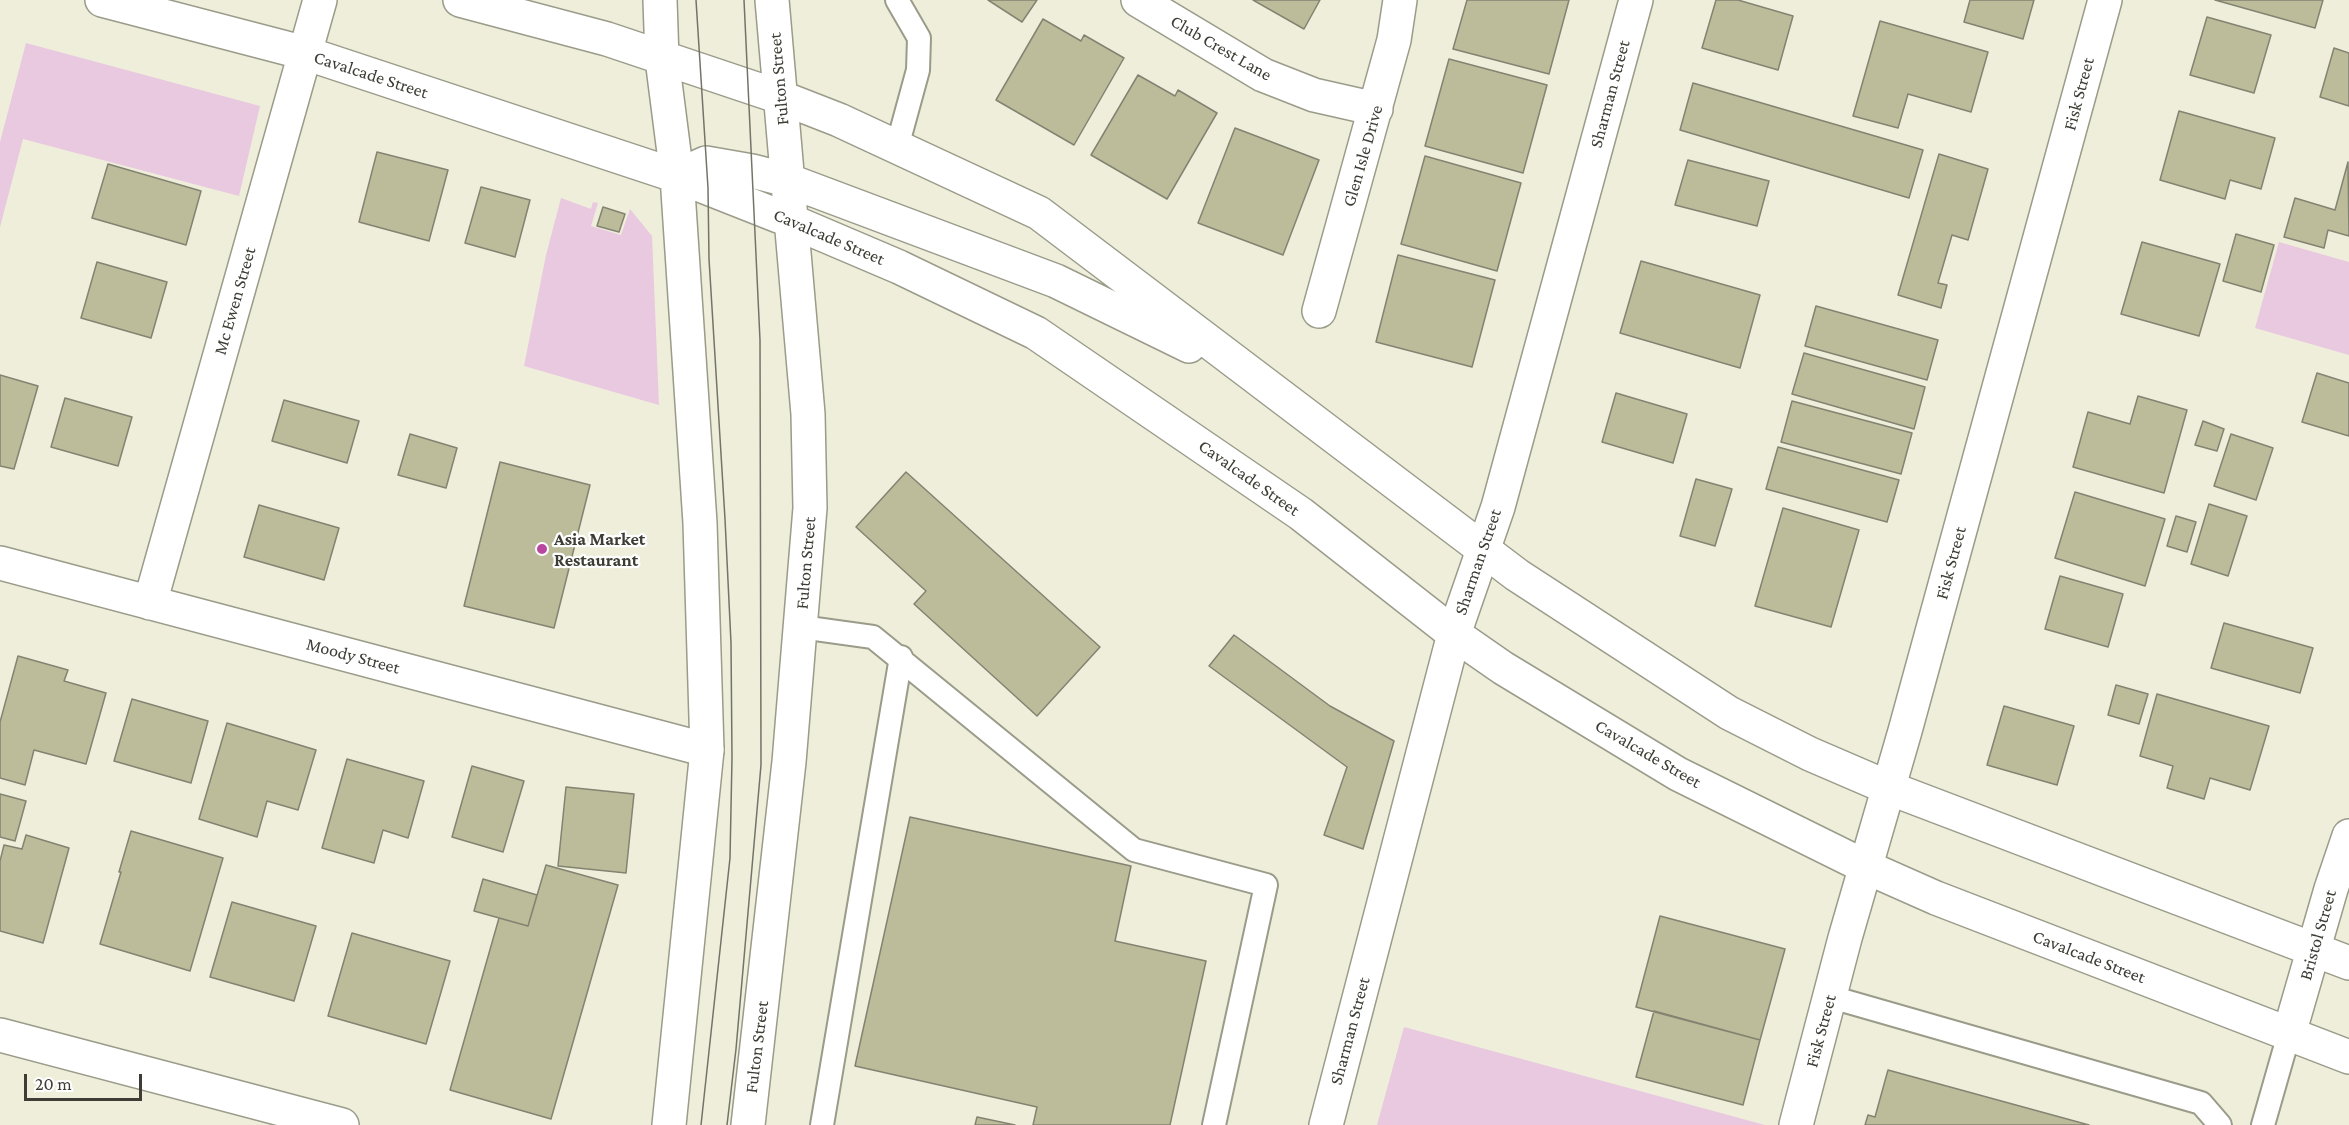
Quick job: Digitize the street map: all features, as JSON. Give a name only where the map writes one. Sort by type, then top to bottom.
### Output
[{"type":"main road","name":"Cavalcade Street","points":[[102,0],[305,53],[677,176],[899,267],[1036,333],[1301,514],[1454,634],[1503,668],[1678,774],[1866,867],[1936,898],[2349,1057]]},
{"type":"main road","name":"Mc Ewen Street","points":[[150,603],[320,0]]},
{"type":"main road","points":[[460,0],[607,39],[780,97],[835,118],[1039,213],[1517,575],[1729,712],[1810,753],[1889,788],[2349,963]]},
{"type":"main road","points":[[660,0],[662,59],[677,176],[700,523],[707,750],[669,1125]]},
{"type":"main road","name":"Fulton Street","points":[[748,1125],[789,762],[810,508],[808,414],[772,0]]},
{"type":"main road","name":"Club Crest Lane","points":[[1138,0],[1263,75],[1314,95],[1376,109]]},
{"type":"main road","name":"Glen Isle Drive","points":[[1319,311],[1394,40],[1400,0]]},
{"type":"main road","name":"Sharman Street","points":[[1326,1125],[1454,634],[1497,507],[1636,0]]},
{"type":"main road","name":"Fisk Street","points":[[1796,1125],[2105,0]]},
{"type":"main road","points":[[677,176],[706,163],[787,180],[1056,281],[1256,378]]},
{"type":"main road","name":"Moody Street","points":[[0,563],[707,750]]},
{"type":"main road","name":"Bristol Street","points":[[2289,1034],[2349,836]]},
{"type":"main road","points":[[0,1035],[342,1125]]},
{"type":"lane","points":[[897,0],[919,38],[918,70],[897,147]]},
{"type":"lane","points":[[801,627],[873,637],[1134,850],[1266,885],[1214,1125]]},
{"type":"lane","points":[[822,1125],[900,657]]},
{"type":"lane","points":[[1831,997],[2201,1103],[2220,1125]]},
{"type":"lane","points":[[2263,1125],[2289,1034]]},
{"type":"shaded area","points":[[26,43],[260,106],[239,196],[23,139],[0,227],[0,142]]},
{"type":"shaded area","points":[[561,198],[591,209],[593,202],[598,203],[591,226],[621,235],[630,209],[652,236],[659,405],[524,366],[546,255]]},
{"type":"shaded area","points":[[2279,242],[2349,262],[2349,355],[2255,328]]},
{"type":"shaded area","points":[[1404,1027],[1765,1125],[1377,1125]]},
{"type":"building","points":[[988,0],[1037,0],[1022,22]]},
{"type":"building","points":[[1253,0],[1320,0],[1304,29]]},
{"type":"building","points":[[1467,0],[1569,0],[1549,74],[1453,49]]},
{"type":"building","points":[[1716,0],[1738,0],[1793,16],[1778,70],[1702,48]]},
{"type":"building","points":[[1970,0],[2034,0],[2023,39],[1964,22]]},
{"type":"building","points":[[2215,0],[2323,0],[2315,28]]},
{"type":"building","points":[[2207,17],[2271,35],[2254,93],[2190,75]]},
{"type":"building","points":[[1043,19],[1081,41],[1084,35],[1124,58],[1074,145],[996,100]]},
{"type":"building","points":[[1880,21],[1988,52],[1971,112],[1908,94],[1898,128],[1853,116]]},
{"type":"building","points":[[2334,48],[2349,53],[2349,106],[2320,97]]},
{"type":"building","points":[[1449,59],[1547,85],[1523,173],[1425,146]]},
{"type":"building","points":[[1138,75],[1175,96],[1178,90],[1217,113],[1167,199],[1091,155]]},
{"type":"building","points":[[1693,83],[1923,150],[1909,198],[1680,130]]},
{"type":"building","points":[[2179,111],[2275,138],[2261,189],[2230,180],[2225,199],[2160,180]]},
{"type":"building","points":[[1235,128],[1319,160],[1283,255],[1198,223]]},
{"type":"building","points":[[377,152],[448,170],[429,241],[359,222]]},
{"type":"building","points":[[1939,154],[1988,169],[1968,240],[1952,235],[1938,283],[1947,285],[1941,308],[1898,295]]},
{"type":"building","points":[[1425,156],[1521,183],[1497,271],[1401,244]]},
{"type":"building","points":[[1688,160],[1769,181],[1757,226],[1675,205]]},
{"type":"building","points":[[2348,162],[2349,236],[2328,230],[2324,248],[2284,237],[2295,198],[2335,210]]},
{"type":"building","points":[[108,164],[201,191],[186,245],[92,218]]},
{"type":"building","points":[[481,187],[530,200],[515,257],[465,243]]},
{"type":"building","points":[[603,207],[625,214],[619,232],[597,226]]},
{"type":"building","points":[[2236,234],[2274,245],[2261,292],[2223,281]]},
{"type":"building","points":[[2142,242],[2220,264],[2199,336],[2121,314]]},
{"type":"building","points":[[1398,255],[1495,280],[1472,367],[1376,342]]},
{"type":"building","points":[[1641,261],[1760,295],[1740,368],[1620,333]]},
{"type":"building","points":[[97,262],[167,282],[151,338],[81,318]]},
{"type":"building","points":[[1816,306],[1938,340],[1927,380],[1805,346]]},
{"type":"building","points":[[1804,353],[1925,387],[1914,429],[1792,394]]},
{"type":"building","points":[[2317,373],[2349,383],[2349,436],[2302,422]]},
{"type":"building","points":[[0,375],[38,386],[14,469],[0,466]]},
{"type":"building","points":[[1616,393],[1687,414],[1673,463],[1602,442]]},
{"type":"building","points":[[2138,396],[2187,410],[2164,493],[2073,467],[2088,412],[2130,424]]},
{"type":"building","points":[[65,398],[132,417],[118,466],[51,447]]},
{"type":"building","points":[[284,400],[359,421],[347,463],[272,441]]},
{"type":"building","points":[[1792,401],[1912,433],[1901,474],[1781,442]]},
{"type":"building","points":[[2203,421],[2224,429],[2217,451],[2195,445]]},
{"type":"building","points":[[410,434],[457,448],[446,488],[398,475]]},
{"type":"building","points":[[2231,434],[2273,448],[2256,500],[2214,486]]},
{"type":"building","points":[[1778,447],[1899,480],[1887,522],[1766,489]]},
{"type":"building","points":[[500,462],[590,485],[554,628],[464,606]]},
{"type":"building","points":[[906,472],[1100,647],[1037,716],[914,604],[926,591],[856,527]]},
{"type":"building","points":[[1696,479],[1732,489],[1715,546],[1680,536]]},
{"type":"building","points":[[2075,492],[2165,519],[2145,586],[2055,558]]},
{"type":"building","points":[[2209,504],[2247,516],[2228,576],[2191,564]]},
{"type":"building","points":[[259,505],[339,528],[324,580],[244,557]]},
{"type":"building","points":[[1783,508],[1859,530],[1831,627],[1755,606]]},
{"type":"building","points":[[2176,516],[2196,522],[2187,552],[2167,546]]},
{"type":"building","points":[[2060,576],[2123,594],[2108,647],[2045,629]]},
{"type":"building","points":[[2224,623],[2313,648],[2300,693],[2211,668]]},
{"type":"building","points":[[1234,635],[1330,706],[1394,741],[1363,849],[1324,835],[1347,767],[1209,666]]},
{"type":"building","points":[[18,656],[68,670],[64,681],[106,693],[86,764],[34,750],[25,785],[0,778],[0,722]]},
{"type":"building","points":[[2116,685],[2148,694],[2139,724],[2108,715]]},
{"type":"building","points":[[2157,694],[2269,726],[2250,790],[2210,778],[2204,799],[2167,788],[2173,766],[2140,756]]},
{"type":"building","points":[[132,699],[208,721],[191,783],[114,761]]},
{"type":"building","points":[[2004,706],[2074,726],[2057,785],[1987,765]]},
{"type":"building","points":[[227,723],[316,750],[298,810],[267,801],[257,837],[199,819]]},
{"type":"building","points":[[347,759],[424,781],[408,838],[383,830],[374,863],[322,848]]},
{"type":"building","points":[[472,766],[524,781],[503,852],[452,837]]},
{"type":"building","points":[[566,787],[634,794],[626,873],[558,866]]},
{"type":"building","points":[[0,794],[26,801],[15,841],[0,837]]},
{"type":"building","points":[[910,817],[1131,866],[1115,941],[1206,961],[1170,1125],[1033,1125],[1037,1107],[855,1066]]},
{"type":"building","points":[[131,831],[223,858],[190,971],[100,944]]},
{"type":"building","points":[[26,835],[69,848],[43,943],[0,931],[0,861],[4,845],[22,849]]},
{"type":"building","points":[[546,865],[618,885],[551,1119],[450,1090],[499,918],[528,926]]},
{"type":"building","points":[[483,879],[537,895],[528,926],[474,911]]},
{"type":"building","points":[[232,902],[316,926],[294,1001],[210,977]]},
{"type":"building","points":[[1660,916],[1785,949],[1760,1040],[1636,1007]]},
{"type":"building","points":[[352,933],[450,961],[426,1044],[328,1016]]},
{"type":"building","points":[[1654,1011],[1760,1040],[1743,1105],[1636,1077]]},
{"type":"building","points":[[1888,1070],[2089,1125],[1865,1125],[1868,1115],[1875,1117]]},
{"type":"building","points":[[977,1117],[1015,1125],[975,1125]]},
{"type":"tram line","points":[[696,0],[731,643],[732,758],[730,858],[701,1125]]},
{"type":"tram line","points":[[727,1125],[736,1049],[761,765],[760,340],[744,0]]},
{"type":"place","name":"Asia Market Restaurant","points":[[542,549]]}]
